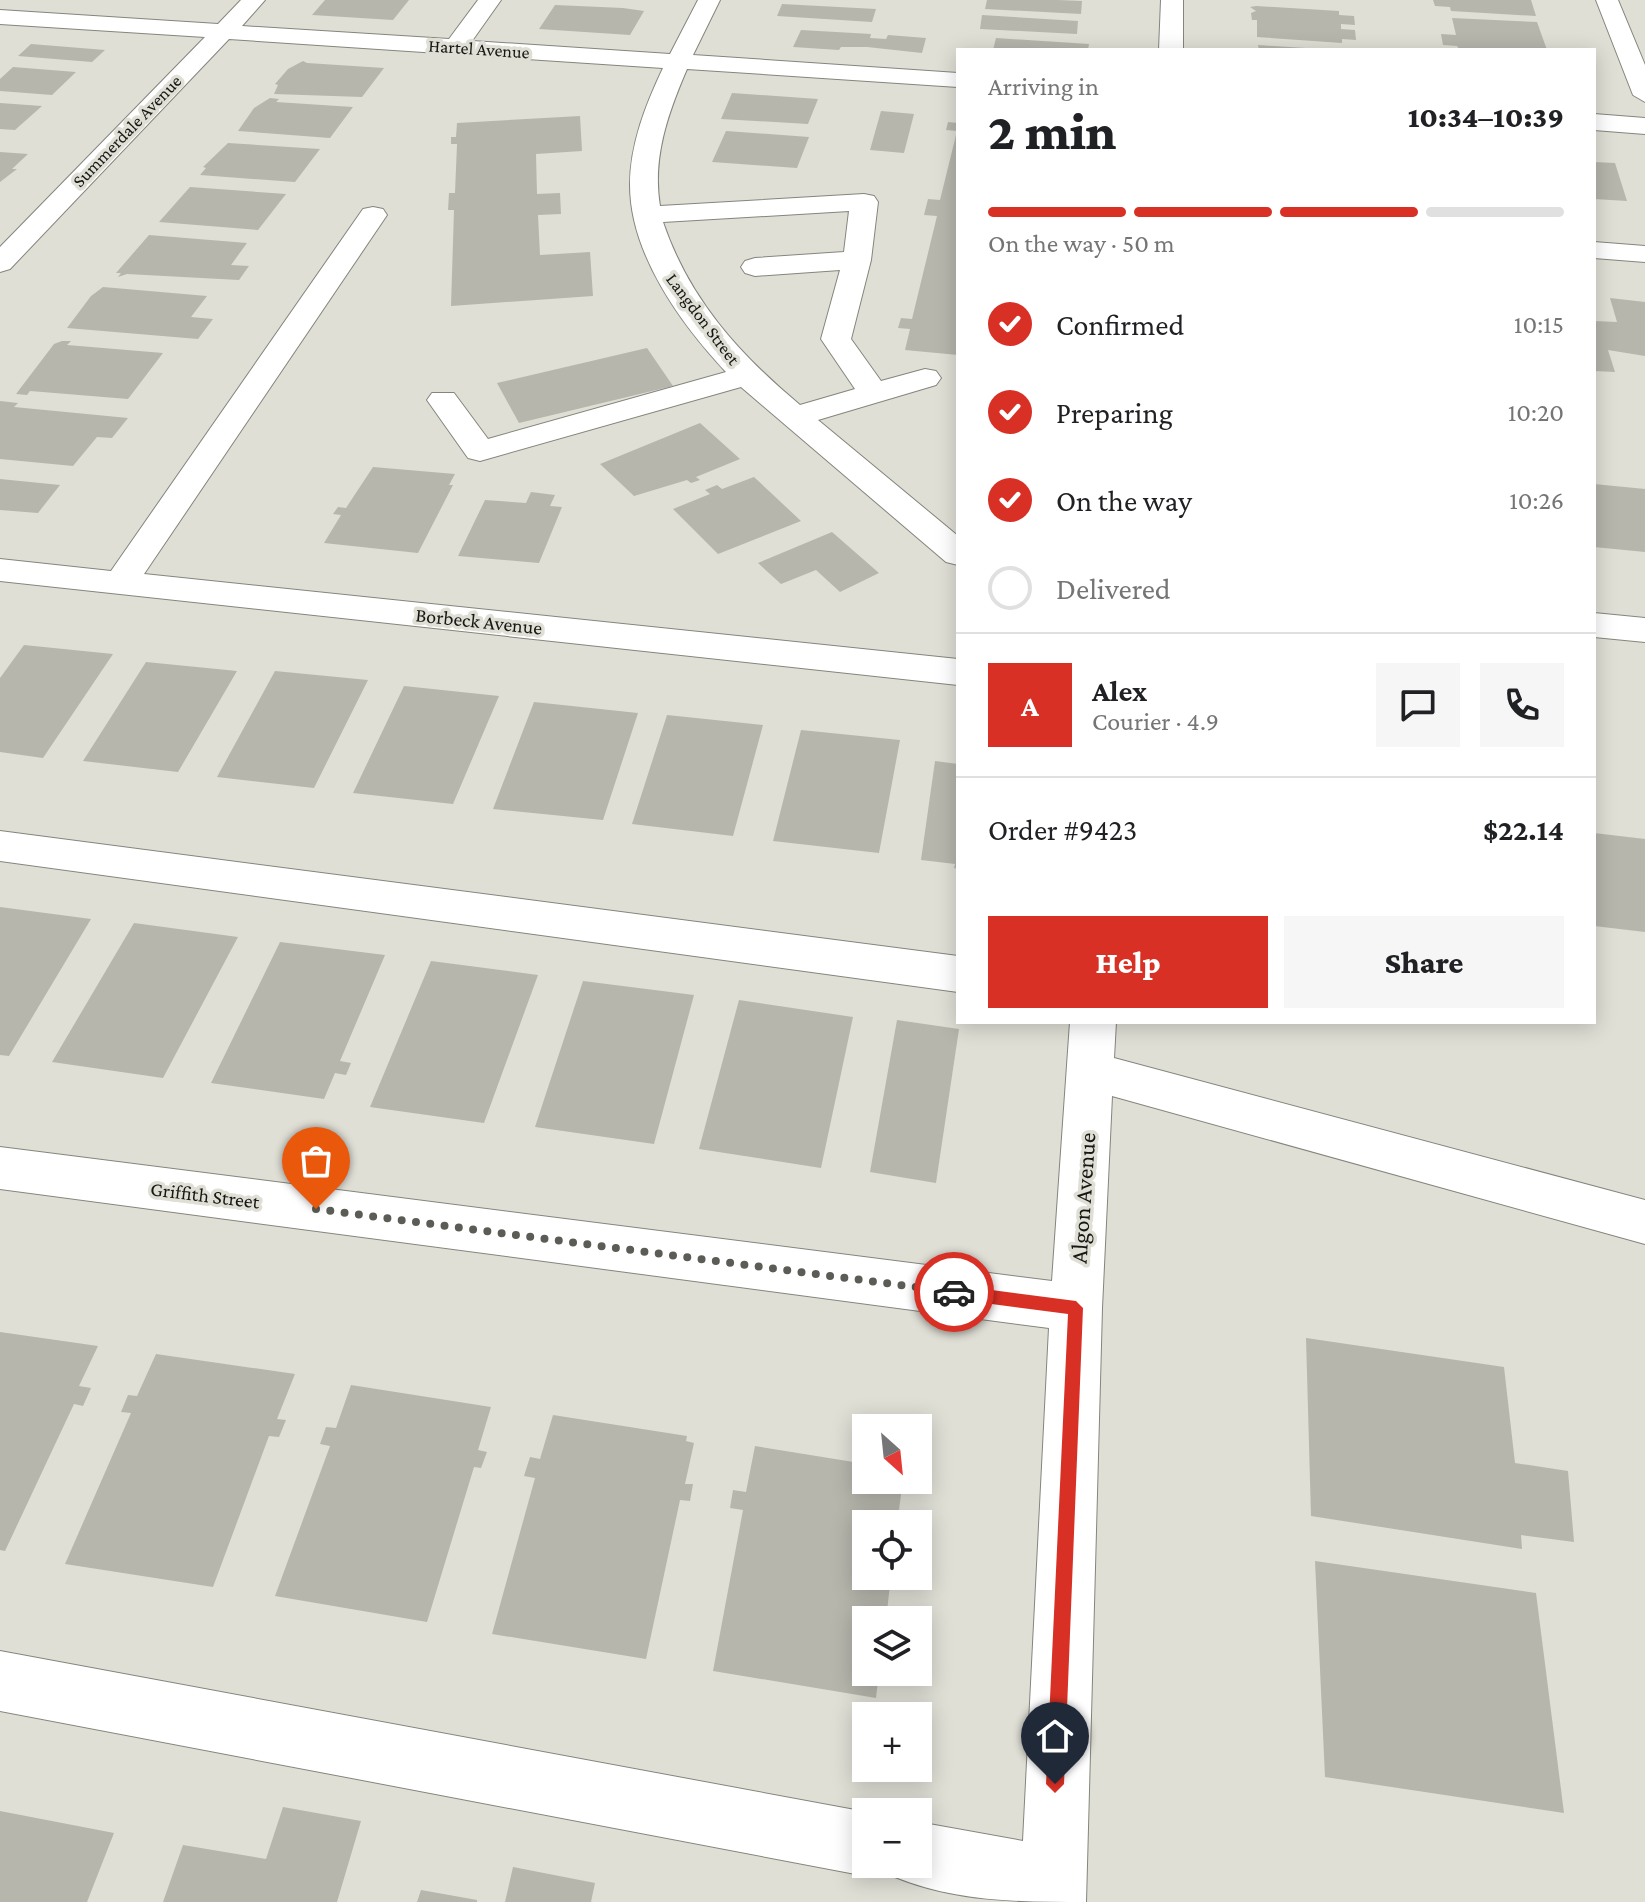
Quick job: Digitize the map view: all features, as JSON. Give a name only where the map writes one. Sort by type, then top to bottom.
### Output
[{"type":"street","name":"Summerdale Avenue","points":[[0,263],[13,234],[225,32],[254,0]]},
{"type":"street","points":[[455,48],[490,0]]},
{"type":"street","name":"Langdon Street","points":[[709,0],[677,61],[645,159],[646,215],[666,270],[730,359],[747,376],[956,552]]},
{"type":"street","points":[[1171,48],[1172,0]]},
{"type":"street","points":[[1607,0],[1645,95]]},
{"type":"street","name":"Hartel Avenue","points":[[0,17],[956,80]]},
{"type":"street","points":[[1596,122],[1645,126]]},
{"type":"street","points":[[646,215],[864,202],[857,260],[836,339],[874,393]]},
{"type":"street","points":[[120,583],[373,215]]},
{"type":"street","points":[[1596,250],[1645,254]]},
{"type":"street","points":[[755,267],[857,260]]},
{"type":"street","points":[[443,400],[480,451],[747,376]]},
{"type":"street","points":[[796,416],[925,378]]},
{"type":"street","name":"Borbeck Avenue","points":[[0,570],[956,672]]},
{"type":"street","points":[[1596,625],[1645,630]]},
{"type":"street","points":[[0,846],[956,974]]},
{"type":"street","points":[[1092,1047],[1645,1222]]},
{"type":"street","name":"Algon Avenue","points":[[1052,1890],[1076,1308],[1092,1047]]},
{"type":"street","name":"Griffith Street","points":[[0,1168],[1076,1308]]},
{"type":"street","points":[[0,1681],[852,1841]]},
{"type":"street","points":[[932,1858],[1052,1890]]},
{"type":"building","points":[[325,0],[409,0],[393,20],[312,15]]},
{"type":"building","points":[[987,0],[1082,1],[1081,14],[985,9]]},
{"type":"building","points":[[1433,0],[1531,0],[1536,16],[1451,11],[1450,7],[1435,6]]},
{"type":"building","points":[[782,4],[876,9],[872,22],[777,16]]},
{"type":"building","points":[[555,5],[644,11],[630,35],[539,29]]},
{"type":"building","points":[[1250,7],[1339,11],[1339,15],[1354,16],[1355,25],[1341,24],[1341,29],[1355,30],[1356,40],[1342,39],[1342,43],[1257,37],[1257,20],[1252,20],[1251,13],[1256,11]]},
{"type":"building","points":[[982,15],[1078,21],[1077,34],[980,29]]},
{"type":"building","points":[[1452,18],[1537,22],[1546,48],[1458,48],[1443,45],[1441,34],[1456,35]]},
{"type":"building","points":[[801,30],[871,34],[870,38],[886,39],[888,35],[926,38],[922,53],[867,47],[841,47],[839,50],[793,47]]},
{"type":"building","points":[[996,38],[1089,44],[1088,48],[994,48]]},
{"type":"building","points":[[31,44],[105,50],[92,62],[18,56]]},
{"type":"building","points":[[1258,45],[1306,48],[1259,48]]},
{"type":"building","points":[[303,61],[384,68],[362,97],[274,94],[278,85],[275,84],[288,69]]},
{"type":"building","points":[[13,67],[76,72],[52,95],[0,91],[0,79]]},
{"type":"building","points":[[732,93],[818,99],[808,124],[721,119]]},
{"type":"building","points":[[270,98],[279,99],[276,102],[353,107],[330,138],[238,131],[254,108]]},
{"type":"building","points":[[0,103],[42,106],[15,130],[0,129]]},
{"type":"building","points":[[881,111],[914,114],[904,153],[870,150]]},
{"type":"building","points":[[580,116],[582,151],[536,154],[537,194],[560,193],[561,214],[538,215],[540,255],[590,252],[593,296],[451,306],[454,210],[448,210],[449,193],[455,193],[457,144],[451,144],[451,137],[456,137],[457,123]]},
{"type":"building","points":[[948,122],[956,123],[956,131],[946,130]]},
{"type":"building","points":[[726,131],[809,137],[797,168],[712,162]]},
{"type":"building","points":[[956,135],[956,355],[905,350],[910,329],[898,328],[901,318],[912,319],[937,216],[924,215],[928,199],[940,200]]},
{"type":"building","points":[[228,143],[320,149],[295,182],[200,175],[206,168],[203,167]]},
{"type":"building","points":[[0,152],[28,154],[12,169],[17,169],[0,182]]},
{"type":"building","points":[[1596,162],[1615,163],[1627,201],[1596,199]]},
{"type":"building","points":[[190,187],[286,194],[258,230],[159,222]]},
{"type":"building","points":[[149,235],[247,243],[231,265],[249,266],[239,280],[127,274],[118,277],[121,273],[116,273]]},
{"type":"building","points":[[103,287],[207,296],[191,317],[213,319],[198,339],[67,328],[91,296]]},
{"type":"building","points":[[1610,298],[1645,302],[1645,356],[1608,350],[1615,372],[1596,371],[1596,321],[1617,322]]},
{"type":"building","points":[[71,341],[67,345],[163,353],[128,399],[30,391],[27,395],[16,394],[54,344]]},
{"type":"building","points":[[647,348],[673,386],[519,423],[497,383]]},
{"type":"building","points":[[0,401],[18,403],[14,407],[128,418],[112,438],[97,437],[73,466],[0,459]]},
{"type":"building","points":[[700,423],[740,459],[696,477],[700,480],[691,483],[687,480],[634,496],[600,464]]},
{"type":"building","points":[[373,467],[455,474],[449,485],[453,485],[418,553],[324,543],[341,515],[333,514],[338,507],[346,508]]},
{"type":"building","points":[[754,477],[801,521],[718,554],[673,509],[710,494],[705,490],[717,485],[722,489]]},
{"type":"building","points":[[0,479],[60,485],[38,513],[0,510]]},
{"type":"building","points":[[1596,484],[1645,489],[1645,552],[1596,547]]},
{"type":"building","points":[[531,492],[555,495],[550,506],[562,507],[539,563],[458,556],[485,500],[526,503]]},
{"type":"building","points":[[832,532],[879,573],[840,592],[816,570],[781,584],[758,563]]},
{"type":"building","points":[[24,645],[113,654],[43,758],[0,752],[0,678]]},
{"type":"building","points":[[146,662],[237,671],[178,772],[83,761]]},
{"type":"building","points":[[275,671],[368,680],[314,788],[217,777]]},
{"type":"building","points":[[404,686],[499,696],[453,804],[353,793]]},
{"type":"building","points":[[534,702],[638,713],[603,820],[493,809]]},
{"type":"building","points":[[667,715],[763,725],[733,836],[632,824]]},
{"type":"building","points":[[801,730],[900,740],[879,853],[773,841]]},
{"type":"building","points":[[935,761],[956,764],[956,868],[955,864],[921,860]]},
{"type":"building","points":[[1596,833],[1645,839],[1645,932],[1596,926]]},
{"type":"building","points":[[0,907],[91,919],[9,1056],[0,1055]]},
{"type":"building","points":[[134,923],[238,937],[163,1078],[52,1062]]},
{"type":"building","points":[[280,942],[385,955],[340,1061],[351,1063],[346,1075],[335,1073],[324,1099],[211,1083]]},
{"type":"building","points":[[431,961],[538,975],[484,1123],[370,1107]]},
{"type":"building","points":[[583,981],[694,995],[654,1144],[535,1127]]},
{"type":"building","points":[[739,1000],[853,1017],[821,1168],[699,1149]]},
{"type":"building","points":[[897,1020],[959,1029],[936,1183],[870,1172]]},
{"type":"building","points":[[0,1332],[98,1346],[79,1386],[91,1388],[83,1406],[74,1404],[5,1551],[0,1550]]},
{"type":"building","points":[[1306,1338],[1504,1367],[1515,1463],[1568,1471],[1574,1542],[1521,1535],[1522,1549],[1311,1516]]},
{"type":"building","points":[[156,1354],[295,1374],[277,1419],[286,1420],[279,1437],[269,1436],[213,1587],[65,1564],[131,1413],[121,1412],[128,1395],[137,1396]]},
{"type":"building","points":[[351,1385],[491,1407],[478,1450],[487,1452],[481,1468],[474,1467],[427,1622],[275,1596],[330,1446],[320,1444],[326,1427],[336,1428]]},
{"type":"building","points":[[553,1415],[687,1436],[686,1441],[694,1443],[685,1484],[693,1484],[690,1501],[680,1500],[646,1659],[492,1634],[535,1478],[524,1476],[530,1457],[540,1459]]},
{"type":"building","points":[[755,1446],[852,1462],[852,1494],[901,1494],[899,1510],[852,1510],[852,1590],[889,1590],[888,1606],[852,1606],[852,1686],[877,1686],[876,1698],[713,1671],[743,1510],[730,1508],[733,1490],[746,1492]]},
{"type":"building","points":[[1315,1561],[1536,1593],[1564,1813],[1325,1777]]},
{"type":"building","points":[[283,1807],[361,1821],[337,1902],[163,1902],[183,1845],[266,1859]]},
{"type":"building","points":[[0,1811],[114,1833],[87,1902],[0,1902]]},
{"type":"building","points":[[513,1867],[595,1883],[591,1902],[505,1902]]},
{"type":"building","points":[[421,1890],[477,1900],[477,1902],[417,1902]]},
{"type":"way so far","points":[[316,1209],[954,1292]]},
{"type":"route","points":[[954,1292],[1076,1308],[1055,1784]]}]
